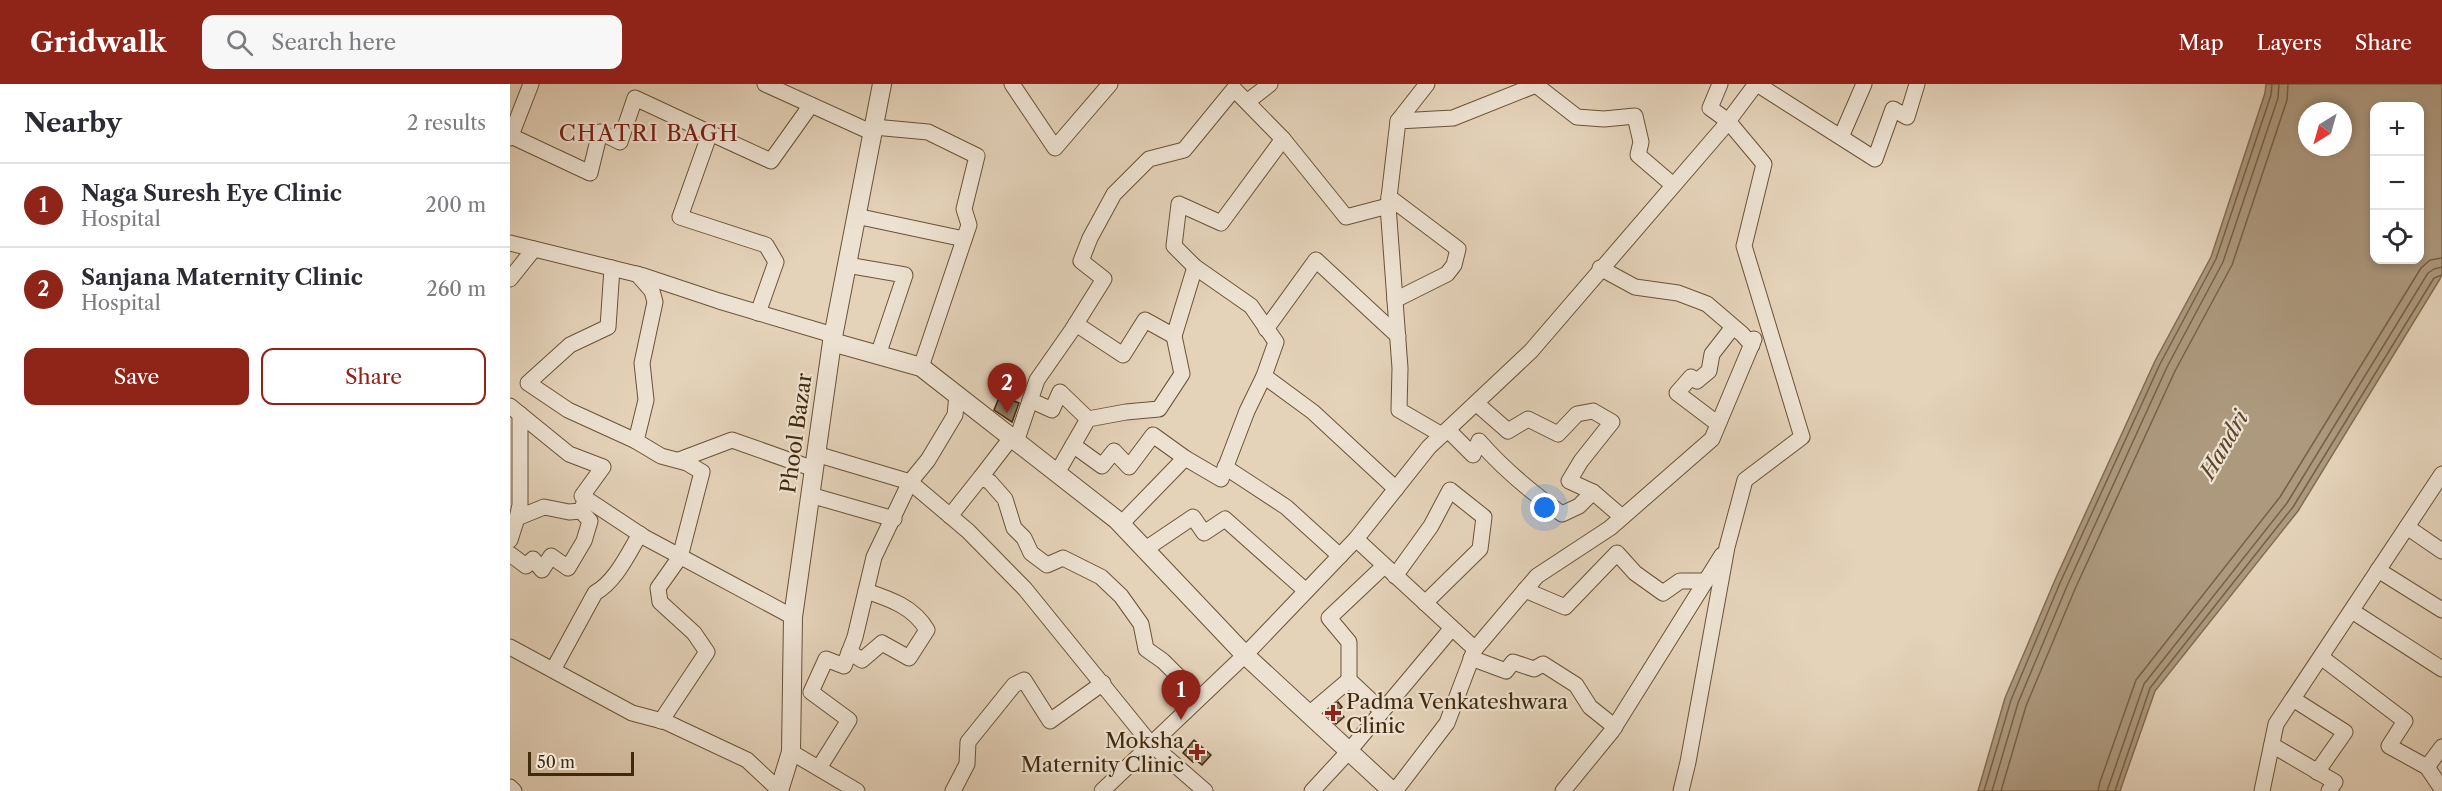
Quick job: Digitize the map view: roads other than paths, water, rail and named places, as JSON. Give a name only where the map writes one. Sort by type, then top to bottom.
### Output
[{"type":"street","points":[[531,84],[511,137],[590,173],[600,132],[620,142],[636,98],[771,161],[811,105]]},
{"type":"street","points":[[765,84],[873,130],[928,132],[976,156],[964,209],[969,225],[921,367]]},
{"type":"street","name":"Phool Bazar","points":[[779,791],[791,752],[793,617],[832,339],[882,84]]},
{"type":"street","points":[[1012,84],[1055,148],[1110,84]]},
{"type":"street","points":[[1247,102],[1270,84]]},
{"type":"street","points":[[1427,84],[1398,121],[1388,202],[1398,336],[1399,410],[1445,432],[1473,455],[1479,441],[1498,463],[1524,487],[1562,514],[1579,506],[1593,492]]},
{"type":"street","points":[[1681,791],[1727,546],[1745,480],[1802,437],[1744,246],[1764,164],[1728,121],[1710,108],[1720,84]]},
{"type":"street","points":[[1102,791],[1245,655],[1356,539],[1429,447],[1531,351],[1728,121],[1756,84],[1875,159],[1893,109],[1907,117],[1917,84]]},
{"type":"street","points":[[1841,137],[1864,84]]},
{"type":"street","points":[[1398,121],[1453,118],[1538,85],[1577,117],[1604,119],[1635,116],[1641,142],[1638,155],[1673,185]]},
{"type":"street","points":[[950,516],[1014,440],[1036,380],[1076,324],[1104,279],[1081,261],[1090,238],[1114,194],[1149,159],[1184,150],[1231,86],[1283,139],[1346,217],[1388,202]]},
{"type":"street","points":[[710,133],[680,217],[766,245],[776,262],[758,313]]},
{"type":"street","points":[[1072,446],[1102,466],[1114,451],[1129,467],[1153,435],[1185,458],[1221,479],[1276,342],[1251,306],[1195,267],[1174,246],[1179,204],[1221,223],[1283,139]]},
{"type":"street","points":[[1388,202],[1458,249],[1454,264],[1447,274],[1395,300]]},
{"type":"street","points":[[856,216],[964,239]]},
{"type":"street","points":[[510,243],[638,274],[921,367],[1121,524],[1245,655],[1393,791],[1447,723],[1473,653],[1525,590],[1538,576],[1622,517],[1712,439],[1753,342],[1707,304],[1678,293],[1635,287],[1600,268]]},
{"type":"street","points":[[510,279],[534,249]]},
{"type":"street","points":[[1266,328],[1316,260],[1398,336]]},
{"type":"street","points":[[847,265],[905,274],[879,355]]},
{"type":"street","points":[[1057,473],[1088,420],[1126,412],[1159,409],[1182,374],[1174,336],[1195,267]]},
{"type":"street","points":[[612,268],[608,327],[570,345],[528,383],[568,410],[636,441],[661,456],[679,460],[702,472],[680,557],[658,588],[660,602],[694,633],[707,652],[661,721]]},
{"type":"street","points":[[636,441],[646,400],[642,363],[655,303],[652,291],[638,274]]},
{"type":"street","points":[[1076,324],[1123,355],[1145,320],[1174,336]]},
{"type":"street","points":[[1718,424],[1677,393],[1691,377],[1697,381],[1709,371],[1712,354],[1733,327]]},
{"type":"street","points":[[1264,376],[1313,412],[1396,489]]},
{"type":"street","points":[[1030,400],[1052,410],[1060,392],[1088,420]]},
{"type":"street","points":[[819,768],[849,720],[811,692],[826,659],[844,666],[874,557],[910,482],[928,460],[956,415],[957,395]]},
{"type":"street","points":[[1476,403],[1508,431],[1528,419],[1558,434],[1577,414],[1593,411],[1612,422],[1581,461],[1569,481],[1593,492],[1622,517]]},
{"type":"street","points":[[510,554],[526,566],[533,559],[542,570],[552,556],[568,568],[584,541],[590,521],[582,496],[603,467],[569,454],[515,410]]},
{"type":"street","points":[[510,540],[520,505],[515,410]]},
{"type":"street","points":[[679,460],[732,440],[910,482],[950,516],[1025,589],[1150,743],[1205,791]]},
{"type":"street","points":[[1121,524],[1185,458]]},
{"type":"street","points":[[1225,467],[1286,507],[1340,556]]},
{"type":"street","points":[[981,477],[990,482],[1005,499],[1014,528],[1024,538],[1031,553],[1047,565],[1063,558],[1101,577],[1121,596],[1141,624],[1146,649],[1163,661],[1199,697]]},
{"type":"street","points":[[2262,791],[2276,724],[2407,526],[2440,482]]},
{"type":"street","points":[[1382,711],[1349,680],[1349,642],[1329,618],[1390,571],[1431,526],[1450,489],[1484,517],[1480,549],[1425,603]]},
{"type":"street","points":[[810,495],[894,519]]},
{"type":"street","points":[[517,518],[544,507],[569,512],[584,504]]},
{"type":"street","points":[[584,504],[793,617]]},
{"type":"street","points":[[1144,549],[1193,517],[1204,533],[1226,519],[1306,591]]},
{"type":"street","points":[[2407,526],[2442,551]]},
{"type":"street","points":[[553,670],[595,593],[604,588],[617,571],[640,534]]},
{"type":"street","points":[[1356,539],[1452,628],[1473,653],[1506,671],[1514,662],[1534,669],[1543,664],[1576,685],[1590,707],[1615,727]]},
{"type":"street","points":[[1563,791],[1615,727],[1727,546]]},
{"type":"street","points":[[1525,590],[1565,607],[1617,553],[1635,573],[1663,593],[1680,581],[1706,581]]},
{"type":"street","points":[[2378,570],[2442,610]]},
{"type":"street","points":[[849,652],[862,660],[882,643],[909,658],[927,630],[920,617],[893,600],[866,591]]},
{"type":"street","points":[[2352,610],[2442,669]]},
{"type":"street","points":[[1312,791],[1349,751],[1452,628]]},
{"type":"street","points":[[510,647],[632,713],[661,721],[710,741],[747,760],[779,791]]},
{"type":"street","points":[[2321,657],[2405,721],[2389,746],[2427,767],[2442,789]]},
{"type":"street","points":[[953,791],[967,764],[968,742],[1014,685],[1024,680],[1050,721],[1103,683]]},
{"type":"street","points":[[1309,714],[1349,680]]},
{"type":"street","points":[[2293,699],[2345,732],[2317,772]]},
{"type":"street","points":[[2272,745],[2335,782],[2328,791]]},
{"type":"street","points":[[2427,767],[2442,747]]},
{"type":"street","points":[[791,752],[819,768],[840,787],[857,791]]},
{"type":"water","name":"Handri","points":[[2266,84],[2442,84],[2442,274],[2440,279],[2298,511],[2155,691],[2120,791],[1978,791],[2005,698],[2055,580],[2155,361],[2211,257]]},
{"type":"place","name":"Sanjana Maternity Clinic","points":[[1007,413]]},
{"type":"place","name":"Padma Venkateshwara Clinic","points":[[1333,713]]},
{"type":"place","name":"Naga Suresh Eye Clinic","points":[[1181,720]]},
{"type":"place","name":"Moksha Maternity Clinic","points":[[1197,752]]},
{"type":"district","name":"CHATRI BAGH","points":[[649,133]]}]
